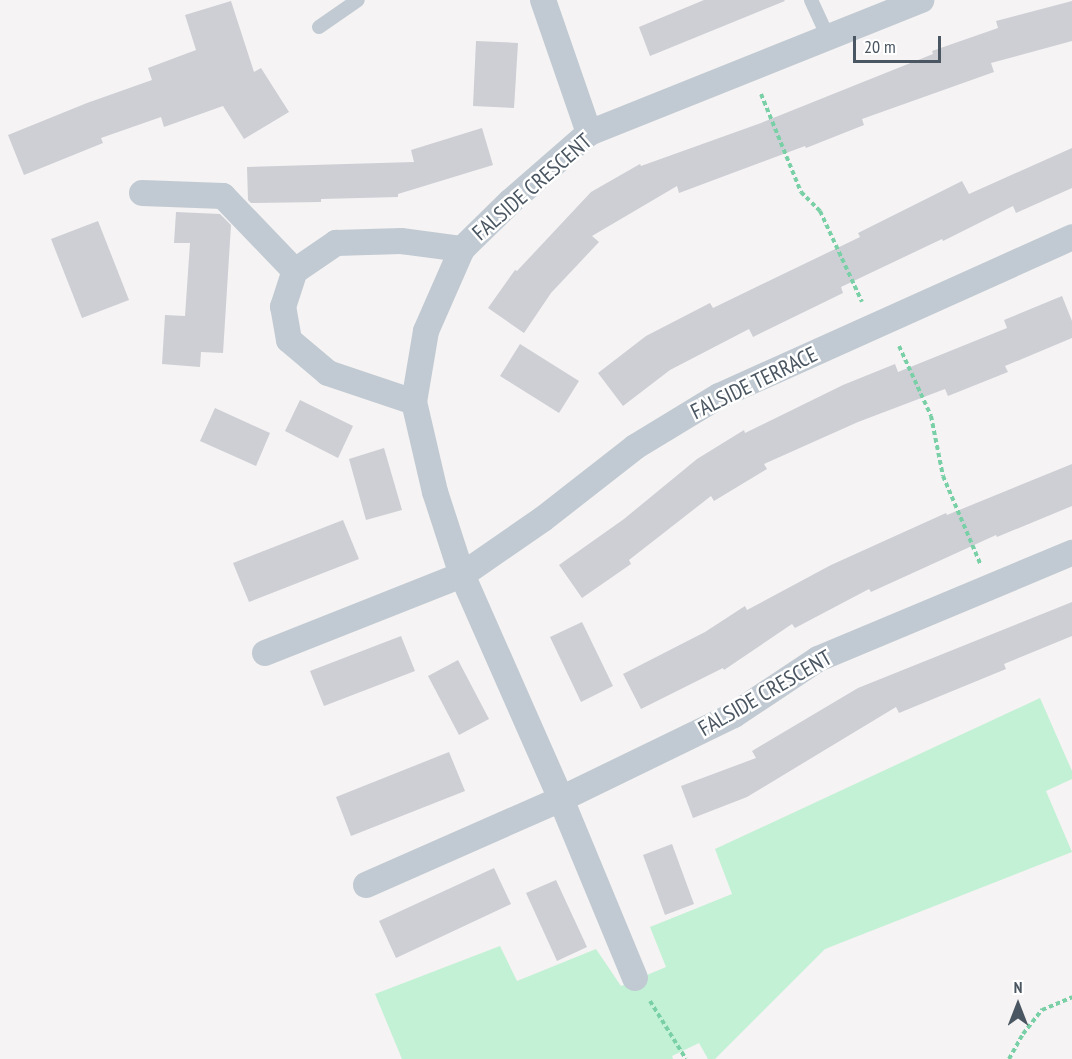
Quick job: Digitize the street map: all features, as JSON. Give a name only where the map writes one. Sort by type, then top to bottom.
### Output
[{"type":"street","points":[[543,0],[589,134]]},
{"type":"street","name":"FALSIDE CRESCENT","points":[[635,978],[561,799],[462,575],[435,492],[414,402],[426,331],[462,249],[510,202],[589,134],[921,0]]},
{"type":"street","points":[[142,194],[223,196],[295,271]]},
{"type":"street","name":"FALSIDE TERRACE","points":[[462,575],[543,519],[635,447],[719,396],[1072,237]]},
{"type":"street","points":[[414,402],[328,373],[289,340],[283,307],[295,271],[336,243],[401,240],[462,249]]},
{"type":"street","name":"FALSIDE CRESCENT","points":[[366,885],[561,799],[734,716],[818,659],[993,588],[1072,553]]},
{"type":"street","points":[[265,653],[462,575]]},
{"type":"lane","points":[[319,27],[358,0]]},
{"type":"lane","points":[[811,0],[828,37]]},
{"type":"path","points":[[752,68],[768,114],[801,192],[820,211],[931,416],[943,477],[993,588]]},
{"type":"path","points":[[635,978],[686,1059]]},
{"type":"path","points":[[1009,1059],[1023,1034],[1042,1010],[1072,997]]},
{"type":"green space","points":[[1040,698],[1072,771],[1072,779],[1046,791],[1072,852],[825,949],[715,1059],[708,1059],[699,1043],[672,1056],[673,1059],[402,1059],[375,994],[500,946],[517,981],[596,949],[621,986],[666,967],[650,927],[732,894],[715,849]]},
{"type":"building","points":[[704,0],[785,1],[650,56],[639,27]]},
{"type":"building","points":[[231,1],[254,72],[261,68],[289,112],[244,139],[223,106],[164,127],[161,117],[101,138],[103,143],[24,175],[8,135],[152,80],[148,68],[196,50],[185,15]]},
{"type":"building","points":[[1072,1],[1072,41],[991,63],[994,72],[862,119],[864,125],[806,148],[805,146],[679,193],[677,186],[592,236],[599,242],[551,293],[524,333],[488,308],[515,270],[517,271],[591,192],[640,164],[641,166],[761,123],[933,54],[932,51],[998,28],[996,21]]},
{"type":"building","points":[[476,41],[518,43],[514,108],[473,106]]},
{"type":"building","points":[[482,128],[493,165],[398,194],[398,197],[321,199],[321,202],[251,203],[248,200],[247,167],[414,162],[411,150]]},
{"type":"building","points":[[1072,148],[1072,188],[1016,213],[1013,206],[943,241],[942,239],[841,287],[843,293],[753,337],[749,329],[670,370],[623,406],[598,373],[646,336],[710,303],[713,308],[860,237],[858,233],[962,181],[969,194]]},
{"type":"building","points":[[176,212],[220,214],[231,225],[223,353],[201,352],[200,367],[162,364],[165,315],[185,316],[190,243],[174,243]]},
{"type":"building","points":[[98,221],[129,300],[82,318],[51,239]]},
{"type":"building","points":[[1062,296],[1072,321],[1072,338],[1005,366],[1008,372],[948,396],[945,389],[858,422],[764,464],[767,469],[714,501],[711,496],[629,560],[631,564],[582,598],[559,565],[624,519],[697,459],[744,430],[745,433],[843,385],[895,364],[898,372],[1007,328],[1004,320]]},
{"type":"building","points":[[520,344],[579,381],[559,413],[500,376]]},
{"type":"building","points":[[300,400],[353,426],[338,458],[285,431]]},
{"type":"building","points":[[215,408],[270,433],[256,466],[200,441]]},
{"type":"building","points":[[384,448],[402,510],[366,520],[349,459]]},
{"type":"building","points":[[1072,464],[1072,506],[997,537],[996,535],[871,592],[869,589],[795,628],[792,624],[724,670],[723,668],[641,709],[623,674],[705,632],[745,606],[747,610],[831,565],[946,513],[947,515]]},
{"type":"building","points":[[343,520],[359,559],[249,602],[233,563]]},
{"type":"building","points":[[1072,602],[1072,636],[1004,664],[1006,669],[899,713],[896,707],[747,797],[693,818],[681,786],[756,758],[752,751],[858,688]]},
{"type":"building","points":[[582,622],[613,686],[581,702],[550,637]]},
{"type":"building","points":[[401,636],[415,671],[324,706],[310,671]]},
{"type":"building","points":[[458,660],[489,719],[459,735],[428,676]]},
{"type":"building","points":[[449,752],[465,791],[351,836],[336,797]]},
{"type":"building","points":[[672,844],[694,904],[665,915],[643,855]]},
{"type":"building","points":[[494,868],[511,904],[396,958],[379,921]]},
{"type":"building","points":[[556,880],[587,947],[557,961],[526,893]]}]
